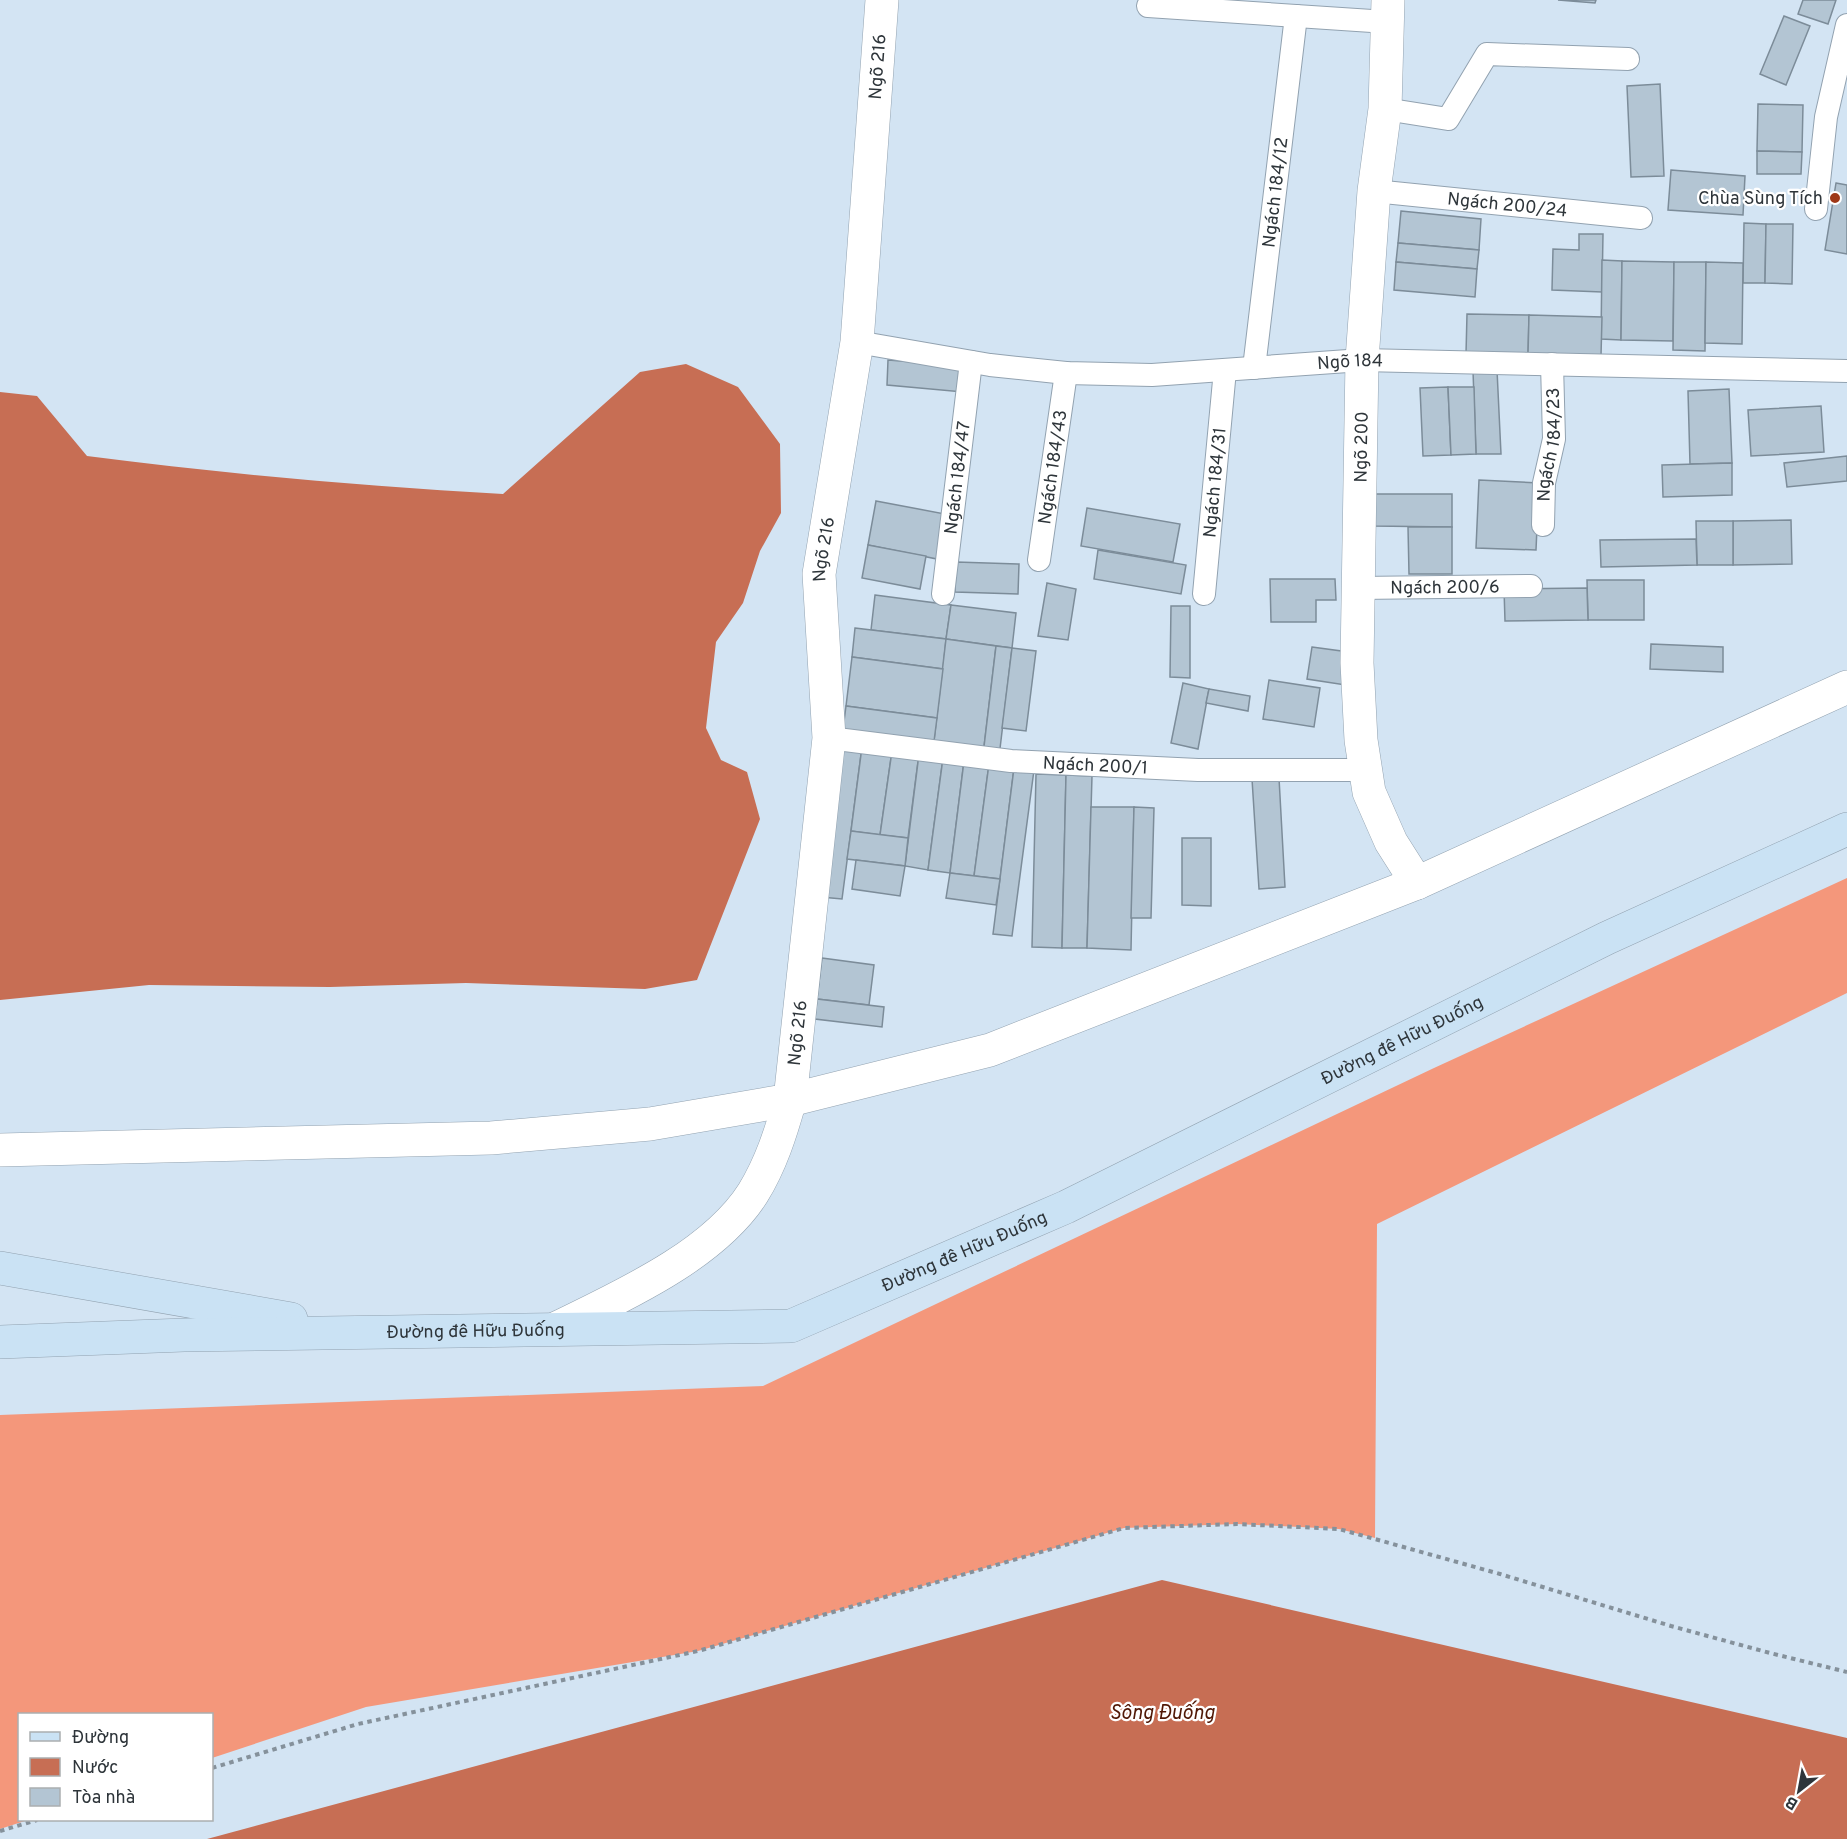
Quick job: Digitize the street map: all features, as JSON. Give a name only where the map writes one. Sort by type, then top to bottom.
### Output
[{"type":"main road","name":"Đường đê Hữu Đuống","points":[[0,1342],[139,1336],[791,1326],[1066,1207],[1607,938],[1847,829]]},
{"type":"main road","points":[[0,1268],[369,1333]]},
{"type":"street","name":"Ngõ 216","points":[[555,1329],[624,1295],[684,1259],[724,1229],[753,1194],[777,1144],[790,1100],[829,738],[819,574],[857,342],[882,0]]},
{"type":"street","name":"Ngõ 200","points":[[1388,11],[1385,109],[1374,190],[1362,360],[1357,663],[1361,740],[1369,792],[1391,842],[1417,883]]},
{"type":"street","points":[[0,1150],[491,1138],[650,1124],[790,1100],[990,1050],[1417,883],[1847,687]]},
{"type":"lane","points":[[1148,6],[1296,16],[1388,11]]},
{"type":"lane","name":"Ngách 184/12","points":[[1254,368],[1296,16]]},
{"type":"lane","points":[[1816,209],[1826,117],[1847,25]]},
{"type":"lane","points":[[1385,109],[1448,120],[1487,54],[1628,58]]},
{"type":"lane","name":"Ngách 200/24","points":[[1374,190],[1641,218]]},
{"type":"lane","name":"Ngõ 184","points":[[857,342],[971,362],[1066,372],[1152,375],[1362,360],[1847,371]]},
{"type":"lane","name":"Ngách 184/47","points":[[943,594],[971,362]]},
{"type":"lane","name":"Ngách 184/23","points":[[1543,525],[1544,483],[1554,438],[1552,364]]},
{"type":"lane","name":"Ngách 184/31","points":[[1204,594],[1225,370]]},
{"type":"lane","name":"Ngách 184/43","points":[[1039,560],[1066,372]]},
{"type":"lane","name":"Ngách 200/6","points":[[1358,588],[1531,586]]},
{"type":"lane","name":"Ngách 200/1","points":[[829,738],[1011,761],[1198,770],[1366,770]]},
{"type":"path","points":[[213,1768],[358,1724],[698,1651],[1124,1528],[1237,1524],[1339,1529],[1671,1626],[1847,1672]]},
{"type":"path","points":[[0,1830],[33,1821]]},
{"type":"shaded area","points":[[1847,878],[1847,993],[1377,1224],[1375,1538],[1339,1529],[1237,1524],[1124,1528],[698,1651],[366,1707],[213,1758],[213,1713],[18,1713],[18,1821],[25,1821],[0,1829],[0,1415],[763,1386],[1434,1068]]},
{"type":"water","points":[[686,364],[738,387],[780,444],[781,513],[760,551],[743,603],[716,642],[706,728],[721,760],[747,772],[760,819],[697,980],[645,989],[466,983],[330,987],[149,985],[0,1000],[0,392],[37,396],[87,456],[295,479],[503,494],[640,372]]},
{"type":"water","name":"Sông Đuống","points":[[1162,1580],[1847,1738],[1847,1839],[207,1839]]},
{"type":"building","points":[[1558,0],[1596,0],[1595,3]]},
{"type":"building","points":[[1803,0],[1836,0],[1828,24],[1798,14]]},
{"type":"building","points":[[1784,16],[1810,26],[1786,85],[1760,74]]},
{"type":"building","points":[[1660,84],[1664,176],[1631,177],[1627,86]]},
{"type":"building","points":[[1758,104],[1803,105],[1802,152],[1757,151]]},
{"type":"building","points":[[1757,151],[1802,152],[1801,174],[1757,174]]},
{"type":"building","points":[[1671,170],[1745,176],[1743,215],[1668,210]]},
{"type":"building","points":[[1836,183],[1847,185],[1847,254],[1825,250]]},
{"type":"building","points":[[1401,211],[1481,219],[1479,250],[1398,243]]},
{"type":"building","points":[[1744,223],[1766,224],[1765,283],[1743,283]]},
{"type":"building","points":[[1766,224],[1793,224],[1792,284],[1765,283]]},
{"type":"building","points":[[1579,234],[1603,234],[1602,292],[1552,290],[1553,249],[1579,250]]},
{"type":"building","points":[[1398,243],[1479,250],[1477,269],[1396,262]]},
{"type":"building","points":[[1602,260],[1622,261],[1621,340],[1601,339]]},
{"type":"building","points":[[1622,261],[1674,262],[1673,341],[1621,340]]},
{"type":"building","points":[[1396,262],[1477,269],[1475,297],[1394,290]]},
{"type":"building","points":[[1674,262],[1706,262],[1705,351],[1673,350]]},
{"type":"building","points":[[1706,262],[1743,263],[1742,344],[1705,343]]},
{"type":"building","points":[[1467,314],[1529,315],[1528,355],[1466,354]]},
{"type":"building","points":[[1529,315],[1602,317],[1601,356],[1528,355]]},
{"type":"building","points":[[888,360],[965,366],[963,392],[887,385]]},
{"type":"building","points":[[1497,370],[1501,454],[1476,454],[1473,371]]},
{"type":"building","points":[[1448,387],[1451,455],[1423,456],[1420,388]]},
{"type":"building","points":[[1448,387],[1474,387],[1476,454],[1451,455]]},
{"type":"building","points":[[1729,389],[1732,463],[1690,464],[1688,391]]},
{"type":"building","points":[[1821,406],[1824,452],[1751,456],[1748,410]]},
{"type":"building","points":[[1847,456],[1847,481],[1787,487],[1784,463]]},
{"type":"building","points":[[1732,463],[1732,495],[1663,497],[1662,465]]},
{"type":"building","points":[[1479,480],[1539,483],[1536,550],[1476,548]]},
{"type":"building","points":[[1373,494],[1452,494],[1452,527],[1372,526]]},
{"type":"building","points":[[876,501],[945,514],[937,559],[868,545]]},
{"type":"building","points":[[1087,508],[1180,524],[1173,562],[1081,546]]},
{"type":"building","points":[[1791,520],[1792,564],[1733,565],[1733,521]]},
{"type":"building","points":[[1696,521],[1733,521],[1733,565],[1697,565]]},
{"type":"building","points":[[1408,527],[1452,527],[1452,574],[1409,574]]},
{"type":"building","points":[[1696,539],[1697,565],[1601,567],[1600,540]]},
{"type":"building","points":[[868,545],[926,556],[920,589],[862,578]]},
{"type":"building","points":[[1098,550],[1186,565],[1181,594],[1094,579]]},
{"type":"building","points":[[956,562],[1019,564],[1018,594],[955,592]]},
{"type":"building","points":[[1270,579],[1335,579],[1336,600],[1316,600],[1316,622],[1271,622]]},
{"type":"building","points":[[1587,580],[1644,580],[1644,620],[1588,620]]},
{"type":"building","points":[[1047,583],[1076,589],[1068,640],[1038,636]]},
{"type":"building","points":[[1587,588],[1588,620],[1505,621],[1504,589]]},
{"type":"building","points":[[875,595],[951,605],[946,639],[871,630]]},
{"type":"building","points":[[951,605],[1016,613],[1012,648],[946,639]]},
{"type":"building","points":[[1171,606],[1190,606],[1190,678],[1170,677]]},
{"type":"building","points":[[855,628],[946,639],[943,669],[852,657]]},
{"type":"building","points":[[946,639],[996,646],[983,755],[933,749]]},
{"type":"building","points":[[1651,644],[1723,647],[1723,672],[1650,669]]},
{"type":"building","points":[[996,646],[1012,648],[999,757],[983,755]]},
{"type":"building","points":[[1312,647],[1356,653],[1352,686],[1307,679]]},
{"type":"building","points":[[1012,648],[1036,651],[1026,731],[1002,728]]},
{"type":"building","points":[[852,657],[943,669],[937,718],[846,706]]},
{"type":"building","points":[[1269,680],[1320,688],[1314,727],[1263,719]]},
{"type":"building","points":[[1183,683],[1209,689],[1198,749],[1171,743]]},
{"type":"building","points":[[1209,689],[1250,696],[1248,711],[1206,703]]},
{"type":"building","points":[[846,706],[937,718],[933,749],[842,737]]},
{"type":"building","points":[[841,744],[862,747],[842,899],[821,897]]},
{"type":"building","points":[[862,747],[892,751],[880,835],[851,831]]},
{"type":"building","points":[[892,751],[919,754],[908,838],[880,835]]},
{"type":"building","points":[[919,754],[943,758],[928,870],[905,866]]},
{"type":"building","points":[[943,758],[964,761],[950,873],[928,870]]},
{"type":"building","points":[[964,761],[989,764],[974,876],[950,873]]},
{"type":"building","points":[[989,764],[1014,768],[1000,879],[974,876]]},
{"type":"building","points":[[1014,768],[1034,770],[1012,936],[993,934]]},
{"type":"building","points":[[1036,774],[1066,775],[1062,948],[1032,947]]},
{"type":"building","points":[[1066,775],[1092,776],[1087,948],[1062,948]]},
{"type":"building","points":[[1279,778],[1285,887],[1259,889],[1252,779]]},
{"type":"building","points":[[1091,807],[1134,807],[1131,950],[1087,948]]},
{"type":"building","points":[[1134,807],[1154,808],[1151,918],[1131,918]]},
{"type":"building","points":[[851,831],[908,838],[905,866],[847,859]]},
{"type":"building","points":[[1182,838],[1211,838],[1211,906],[1182,905]]},
{"type":"building","points":[[856,860],[905,866],[900,896],[852,889]]},
{"type":"building","points":[[950,873],[1000,879],[996,905],[946,898]]},
{"type":"building","points":[[822,958],[874,965],[869,1005],[817,999]]},
{"type":"building","points":[[817,999],[884,1007],[882,1027],[815,1019]]},
{"type":"place","name":"Chùa Sùng Tích","points":[[1835,198]]}]
